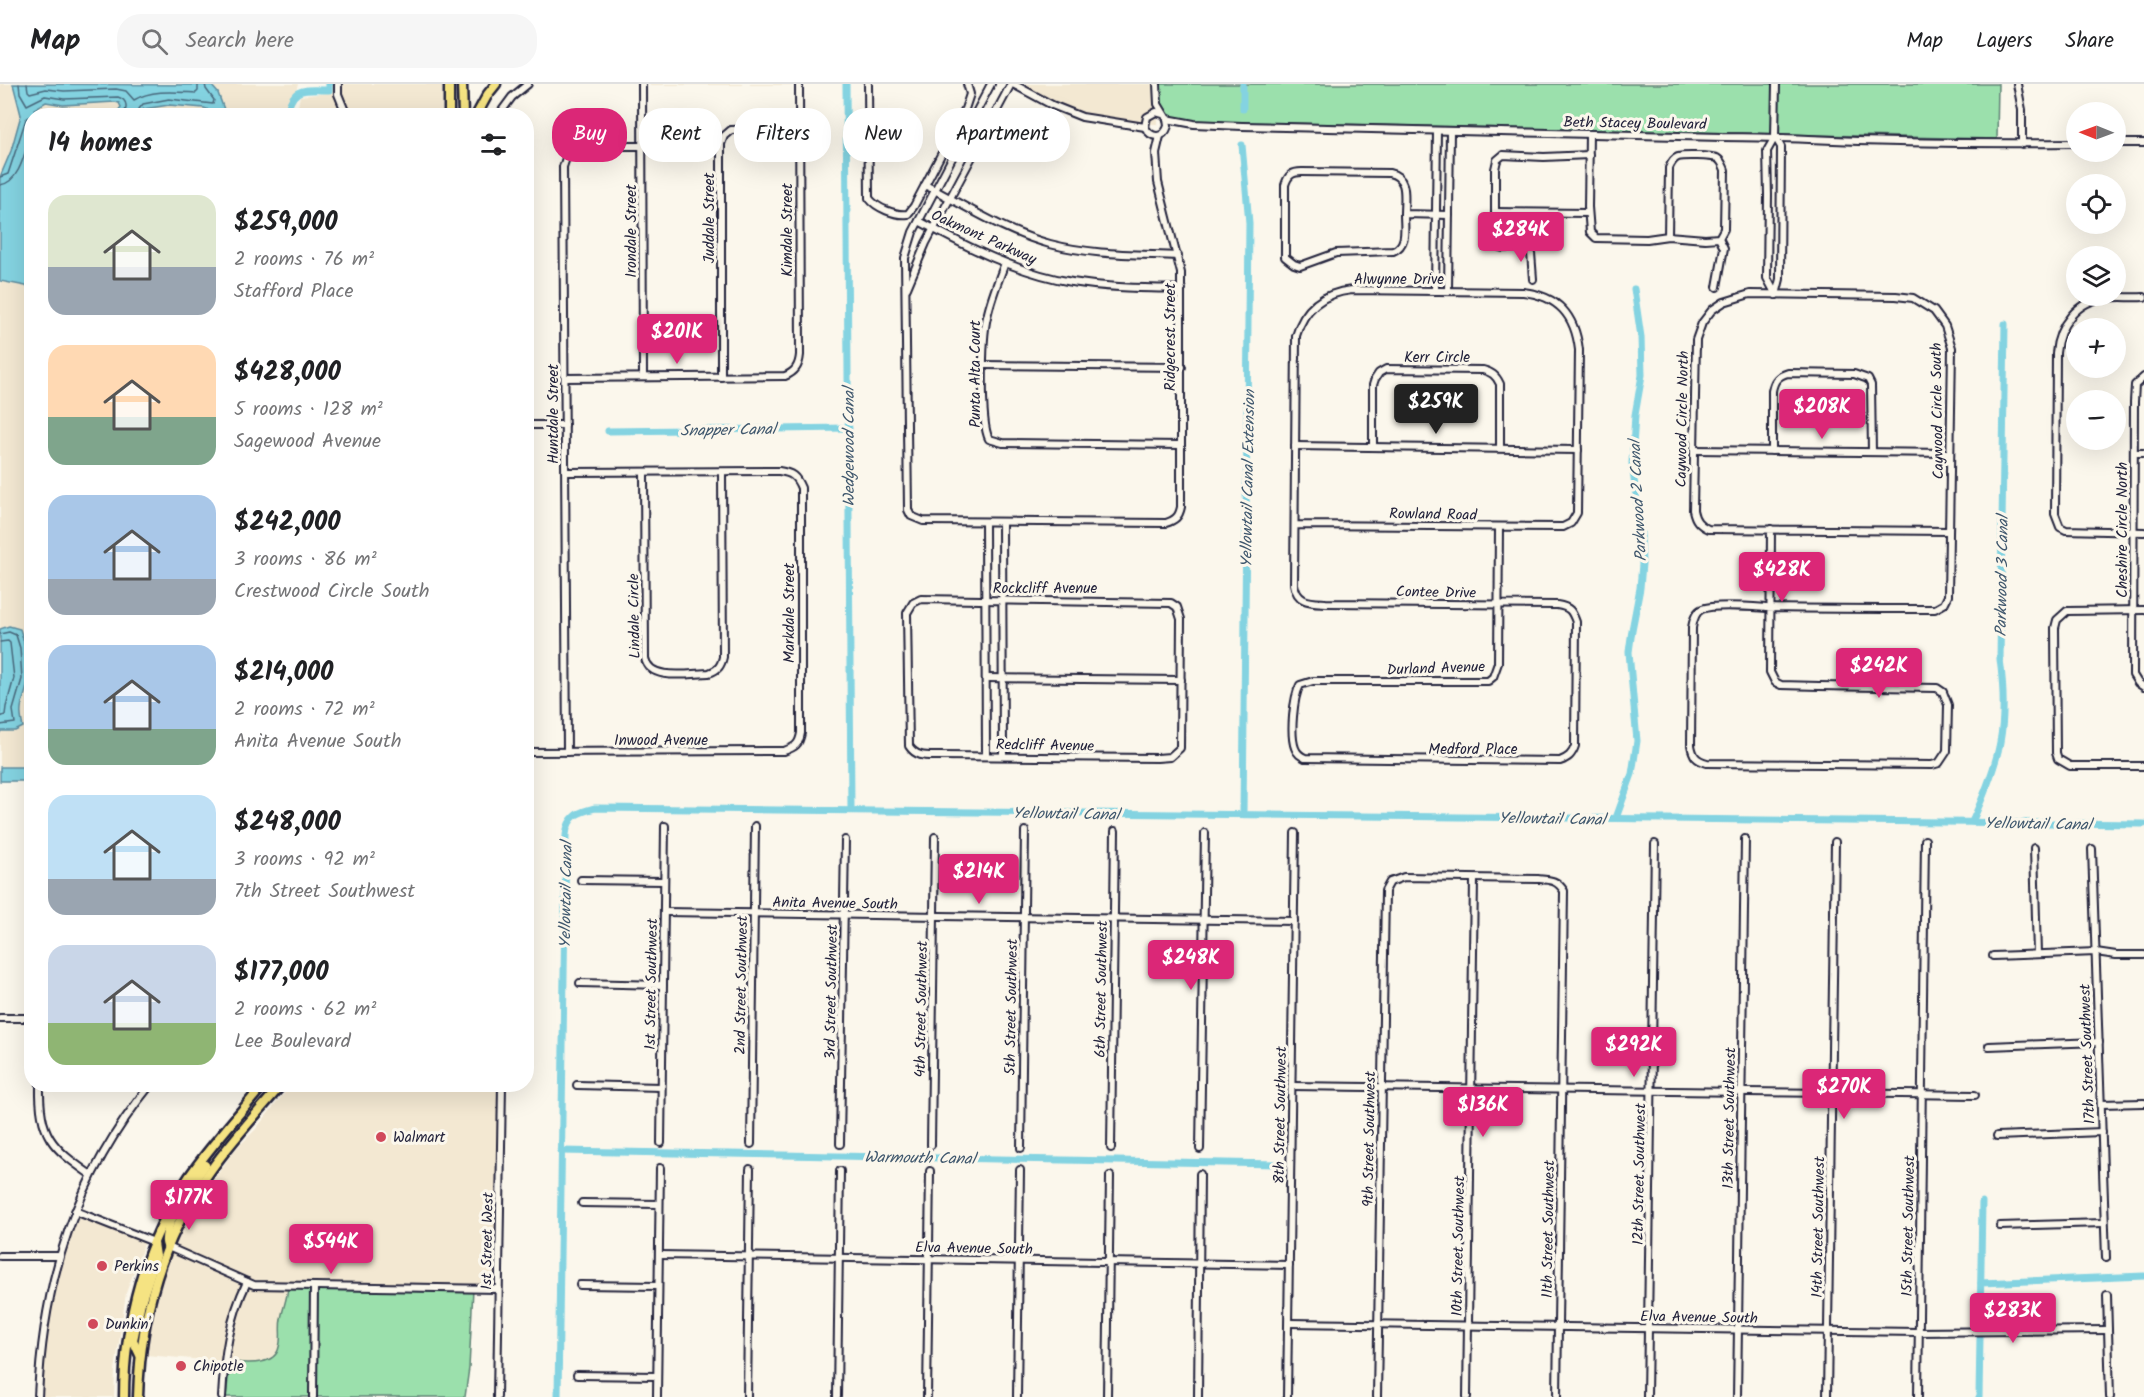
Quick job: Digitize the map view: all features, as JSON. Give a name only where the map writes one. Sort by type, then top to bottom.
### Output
[{"type":"main road","points":[[449,84],[449,108]]},
{"type":"main road","points":[[462,84],[463,108]]},
{"type":"main road","points":[[481,108],[496,84]]},
{"type":"main road","points":[[124,1397],[130,1324],[140,1281],[154,1242],[180,1191],[258,1092]]},
{"type":"main road","points":[[138,1397],[140,1355],[150,1301],[168,1246],[183,1213],[206,1177],[275,1092]]},
{"type":"main road","points":[[168,1246],[165,1235],[186,1193],[214,1151],[216,1144]]},
{"type":"main road","points":[[140,1355],[134,1340],[141,1302],[156,1256],[154,1242]]},
{"type":"street","points":[[338,84],[338,94],[344,108]]},
{"type":"street","points":[[504,108],[528,84]]},
{"type":"street","name":"Irondale Street","points":[[642,84],[642,108]]},
{"type":"street","name":"Kimdale Street","points":[[799,84],[799,108]]},
{"type":"street","points":[[868,84],[870,200],[899,215],[906,215],[910,212],[937,162]]},
{"type":"street","points":[[965,108],[970,94],[967,84]]},
{"type":"street","points":[[979,108],[991,84]]},
{"type":"street","points":[[906,288],[919,256],[949,198],[1012,84],[1072,114],[1145,127],[1151,135],[1160,136],[1168,129],[1165,116],[1158,104],[1157,84]]},
{"type":"street","points":[[1145,127],[1155,99],[1157,84]]},
{"type":"street","points":[[1776,84],[1775,137],[1767,151],[1767,278],[1776,295]]},
{"type":"street","points":[[2017,84],[2022,110],[2022,144]]},
{"type":"street","points":[[1126,123],[1156,112],[1165,116]]},
{"type":"street","name":"Beth Stacey Boulevard","points":[[1165,116],[1194,124]]},
{"type":"street","name":"Beth Stacey Boulevard","points":[[1168,129],[1194,124],[2066,143]]},
{"type":"street","name":"Juddale Street","points":[[721,376],[721,144],[724,136],[734,130]]},
{"type":"street","points":[[1435,291],[1437,131]]},
{"type":"street","points":[[1448,291],[1450,131]]},
{"type":"street","points":[[1589,134],[1588,213],[1590,232],[1596,238],[1647,239],[1668,236],[1705,240],[1719,238]]},
{"type":"street","name":"Ridgecrest Street","points":[[1002,522],[1166,523],[1174,521],[1180,514],[1182,289],[1178,256],[1161,195],[1156,153],[1151,135]]},
{"type":"street","name":"Ridgecrest Street","points":[[1156,153],[1160,136]]},
{"type":"street","points":[[1775,137],[1781,147],[1780,279],[1776,295]]},
{"type":"street","points":[[2126,143],[2144,143]]},
{"type":"street","name":"Huntdale Street","points":[[567,752],[564,161],[568,152],[577,147],[639,146]]},
{"type":"street","points":[[1533,279],[1531,253],[1511,244],[1502,248],[1494,238],[1498,230],[1495,223],[1497,160],[1503,155],[1544,157],[1589,155]]},
{"type":"street","points":[[1668,236],[1669,168],[1672,161],[1678,157],[1708,157],[1723,162],[1725,170],[1724,229],[1719,238]]},
{"type":"street","name":"Irondale Street","points":[[642,162],[643,377]]},
{"type":"street","name":"Kimdale Street","points":[[721,376],[785,376],[793,374],[799,363],[799,162]]},
{"type":"street","points":[[950,162],[919,221],[905,258],[908,510],[911,516],[923,521],[1002,522],[1003,756]]},
{"type":"street","points":[[1346,172],[1397,175],[1403,183],[1404,214],[1404,239],[1398,249],[1393,251],[1336,253],[1300,266],[1285,257],[1285,185],[1293,173],[1346,172]]},
{"type":"street","name":"Oakmont Parkway","points":[[925,185],[1013,231],[1048,244],[1096,252],[1178,256]]},
{"type":"street","points":[[1495,212],[1588,213]]},
{"type":"street","points":[[1404,214],[1449,214]]},
{"type":"street","name":"Oakmont Parkway","points":[[919,221],[1005,263],[1031,273],[1072,282],[1118,287],[1182,289]]},
{"type":"street","points":[[1498,230],[1507,229],[1512,233],[1511,244]]},
{"type":"street","points":[[1717,287],[1724,248],[1719,238]]},
{"type":"street","name":"Punta Alta Court","points":[[1005,263],[993,292],[986,320],[985,431],[989,439],[996,442],[1181,445]]},
{"type":"street","name":"Alwynne Drive","points":[[1299,598],[1294,584],[1296,336],[1310,308],[1327,296],[1343,291],[1535,293],[1553,300],[1569,316],[1578,334],[1579,350],[1577,513],[1571,524]]},
{"type":"street","name":"Caywood Circle North","points":[[1771,529],[1708,529],[1701,526],[1694,517],[1694,360],[1696,340],[1702,323],[1718,305],[1750,294],[1776,295]]},
{"type":"street","name":"Caywood Circle South","points":[[1770,608],[1935,609],[1944,604],[1948,596],[1952,348],[1945,326],[1934,311],[1922,303],[1902,297],[1776,295]]},
{"type":"street","points":[[2144,297],[2106,298],[2092,301],[2070,316],[2061,331],[2056,353],[2056,518],[2066,531],[2144,532]]},
{"type":"street","points":[[984,365],[1182,367]]},
{"type":"street","name":"Kerr Circle","points":[[1373,447],[1373,385],[1375,379],[1386,369],[1401,369],[1490,371],[1497,377],[1500,384],[1500,448]]},
{"type":"street","points":[[1772,451],[1774,382],[1780,376],[1788,373],[1810,373],[1854,374],[1868,379],[1873,392],[1872,452]]},
{"type":"street","points":[[565,378],[721,376]]},
{"type":"street","name":"Cheshire Circle North","points":[[2141,685],[2133,675],[2134,392],[2135,385],[2142,378]]},
{"type":"street","points":[[534,426],[565,425]]},
{"type":"street","points":[[1295,446],[1578,450]]},
{"type":"street","points":[[1694,450],[1950,453]]},
{"type":"street","points":[[2134,453],[2144,453]]},
{"type":"street","name":"Markdale Street","points":[[722,472],[779,471],[789,473],[796,477],[801,488],[801,733],[800,741],[795,747]]},
{"type":"street","points":[[566,472],[722,472]]},
{"type":"street","name":"Lindale Circle","points":[[644,472],[645,658],[646,665],[651,670],[665,674],[710,673],[716,671],[721,665],[723,657],[722,472]]},
{"type":"street","points":[[985,522],[986,756]]},
{"type":"street","name":"Rowland Road","points":[[1295,525],[1563,527],[1571,524]]},
{"type":"street","name":"Durland Avenue","points":[[1300,685],[1313,681],[1488,681],[1493,677],[1498,663],[1498,527]]},
{"type":"street","points":[[1770,608],[1705,607],[1698,610],[1693,620],[1691,745],[1698,761],[1742,764],[1932,765],[1939,763],[1947,751],[1948,705],[1943,692],[1937,688],[1800,686],[1781,685],[1775,682],[1770,672],[1771,529],[1949,531]]},
{"type":"street","name":"Contee Drive","points":[[1299,598],[1307,602],[1326,603],[1557,605],[1572,611]]},
{"type":"street","name":"Rockcliff Avenue","points":[[913,751],[909,746],[907,613],[913,603],[921,599],[1159,601],[1171,603],[1177,607],[1181,619],[1181,680]]},
{"type":"street","points":[[2144,610],[2067,611],[2057,620],[2055,628],[2056,753],[2063,764],[2070,766],[2144,766]]},
{"type":"street","name":"Medford Place","points":[[1300,685],[1295,694],[1294,741],[1295,750],[1305,758],[1560,762],[1568,759],[1575,746],[1576,622],[1572,611]]},
{"type":"street","points":[[986,678],[1181,680]]},
{"type":"street","name":"Redcliff Avenue","points":[[913,751],[921,755],[1170,757],[1176,753],[1181,741],[1181,680]]},
{"type":"street","name":"Inwood Avenue","points":[[534,752],[784,751],[795,747]]},
{"type":"street","name":"1st Street Southwest","points":[[660,1143],[665,826]]},
{"type":"street","name":"2nd Street Southwest","points":[[751,1144],[755,826]]},
{"type":"street","name":"5th Street Southwest","points":[[1021,1148],[1025,831]]},
{"type":"street","name":"6th Street Southwest","points":[[1111,1148],[1116,831]]},
{"type":"street","points":[[1200,1149],[1205,833]]},
{"type":"street","name":"8th Street Southwest","points":[[1287,1397],[1295,833]]},
{"type":"street","name":"4th Street Southwest","points":[[931,1145],[935,837]]},
{"type":"street","name":"13th Street Southwest","points":[[1737,1397],[1745,839]]},
{"type":"street","name":"3rd Street Southwest","points":[[840,1144],[845,840]]},
{"type":"street","name":"15th Street Southwest","points":[[1918,1397],[1925,840]]},
{"type":"street","name":"14th Street Southwest","points":[[1827,1397],[1835,842]]},
{"type":"street","name":"12th Street Southwest","points":[[1647,1397],[1655,844]]},
{"type":"street","points":[[2034,848],[2037,954]]},
{"type":"street","name":"17th Street Southwest","points":[[2092,849],[2106,1258]]},
{"type":"street","name":"9th Street Southwest","points":[[1377,1397],[1385,891],[1390,882],[1404,877],[1474,879]]},
{"type":"street","name":"11th Street Southwest","points":[[1474,879],[1553,880],[1559,883],[1564,891],[1557,1397]]},
{"type":"street","name":"10th Street Southwest","points":[[1467,1397],[1474,879]]},
{"type":"street","points":[[581,880],[664,881]]},
{"type":"street","name":"Anita Avenue South","points":[[664,912],[1294,921]]},
{"type":"street","points":[[1993,956],[2096,952],[2116,956],[2144,955]]},
{"type":"street","points":[[580,983],[663,985]]},
{"type":"street","points":[[0,1018],[24,1018]]},
{"type":"street","points":[[1989,1046],[2099,1042]]},
{"type":"street","points":[[577,1085],[661,1087]]},
{"type":"street","points":[[1292,1086],[1975,1095]]},
{"type":"street","points":[[40,1092],[42,1119],[50,1141],[61,1153],[91,1175]]},
{"type":"street","points":[[38,1397],[40,1349],[59,1256],[91,1175],[143,1092]]},
{"type":"street","name":"1st Street West","points":[[497,1397],[502,1092]]},
{"type":"street","points":[[2101,1104],[2144,1103]]},
{"type":"street","points":[[1997,1136],[2102,1132]]},
{"type":"street","points":[[657,1397],[660,1168]]},
{"type":"street","points":[[747,1397],[750,1169]]},
{"type":"street","points":[[1017,1397],[1020,1170]]},
{"type":"street","points":[[837,1397],[840,1171]]},
{"type":"street","points":[[927,1397],[930,1171]]},
{"type":"street","points":[[1198,1397],[1200,1174]]},
{"type":"street","points":[[1107,1397],[1110,1176]]},
{"type":"street","points":[[582,1203],[659,1204]]},
{"type":"street","points":[[75,1211],[154,1242]]},
{"type":"street","points":[[2000,1226],[2104,1223]]},
{"type":"street","points":[[168,1246],[239,1276],[247,1282],[265,1286],[498,1289]]},
{"type":"street","name":"Elva Avenue South","points":[[659,1255],[1289,1265]]},
{"type":"street","points":[[0,1256],[59,1256]]},
{"type":"street","points":[[222,1397],[224,1362],[230,1327],[247,1282]]},
{"type":"street","points":[[580,1285],[658,1286]]},
{"type":"street","points":[[313,1397],[314,1286]]},
{"type":"street","points":[[2107,1295],[2110,1397]]},
{"type":"street","name":"Elva Avenue South","points":[[1289,1323],[1918,1332],[2108,1330]]},
{"type":"street","points":[[578,1375],[657,1376]]},
{"type":"shaded area","points":[[0,84],[298,84],[292,108],[24,108],[24,766],[0,766]]},
{"type":"shaded area","points":[[326,84],[442,84],[442,108],[298,108],[300,96],[327,93]]},
{"type":"shaded area","points":[[799,84],[799,85],[640,85]]},
{"type":"shaded area","points":[[1013,84],[1157,84],[1157,124],[1115,123],[1082,117],[1070,111],[1070,108],[1063,108]]},
{"type":"shaded area","points":[[285,1092],[502,1092],[499,1289],[288,1287],[279,1348],[275,1355],[266,1361],[250,1364],[146,1355],[158,1288],[177,1239],[195,1206],[234,1151],[255,1130]]},
{"type":"shaded area","points":[[78,1211],[145,1241],[126,1293],[115,1371],[114,1397],[39,1397],[40,1325],[62,1245]]},
{"type":"green space","points":[[1160,84],[1998,84],[1997,139],[1194,121],[1177,119],[1160,109]]},
{"type":"green space","points":[[288,1287],[473,1289],[469,1368],[465,1397],[226,1397],[230,1362],[266,1361],[276,1353],[280,1344],[280,1322]]},
{"type":"water","points":[[13,84],[211,85],[218,93],[223,108],[169,105],[150,108],[120,108],[119,103],[115,102],[63,105],[46,102],[36,108],[24,108],[24,286],[0,281],[0,177],[11,151],[21,115]]},
{"type":"water","points":[[9,626],[20,629],[24,641],[24,698],[21,707],[23,727],[15,731],[1,731],[0,733],[0,629]]},
{"type":"water","points":[[0,767],[24,767],[24,781],[0,781]]},
{"type":"waterway","points":[[288,108],[292,99],[300,92],[329,90],[329,84]]},
{"type":"waterway","name":"Wedgewood Canal","points":[[846,84],[851,810]]},
{"type":"waterway","name":"Yellowtail Canal Extension","points":[[1243,84],[1243,109]]},
{"type":"waterway","name":"Yellowtail Canal Extension","points":[[1242,145],[1249,223],[1243,814]]},
{"type":"waterway","name":"Parkwood 2 Canal","points":[[1616,818],[1632,774],[1637,741],[1629,652],[1642,564],[1641,534],[1632,463],[1635,415],[1642,375],[1641,337],[1634,289]]},
{"type":"waterway","name":"Parkwood 3 Canal","points":[[1972,822],[1996,761],[2002,724],[2003,683],[2000,659],[2005,324]]},
{"type":"waterway","name":"Snapper Canal","points":[[608,431],[849,428]]},
{"type":"waterway","name":"Yellowtail Canal","points":[[558,1397],[566,835],[569,823],[584,811],[595,808],[2144,824]]},
{"type":"waterway","name":"Warmouth Canal","points":[[561,1151],[1278,1164]]},
{"type":"waterway","points":[[1980,1327],[1982,1202]]},
{"type":"waterway","points":[[1981,1283],[2144,1276]]},
{"type":"waterway","points":[[1979,1397],[1980,1337]]},
{"type":"place","name":"Walmart","points":[[381,1137]]},
{"type":"place","name":"Perkins","points":[[102,1266]]},
{"type":"place","name":"Dunkin'","points":[[93,1324]]},
{"type":"place","name":"Chipotle","points":[[181,1366]]}]
